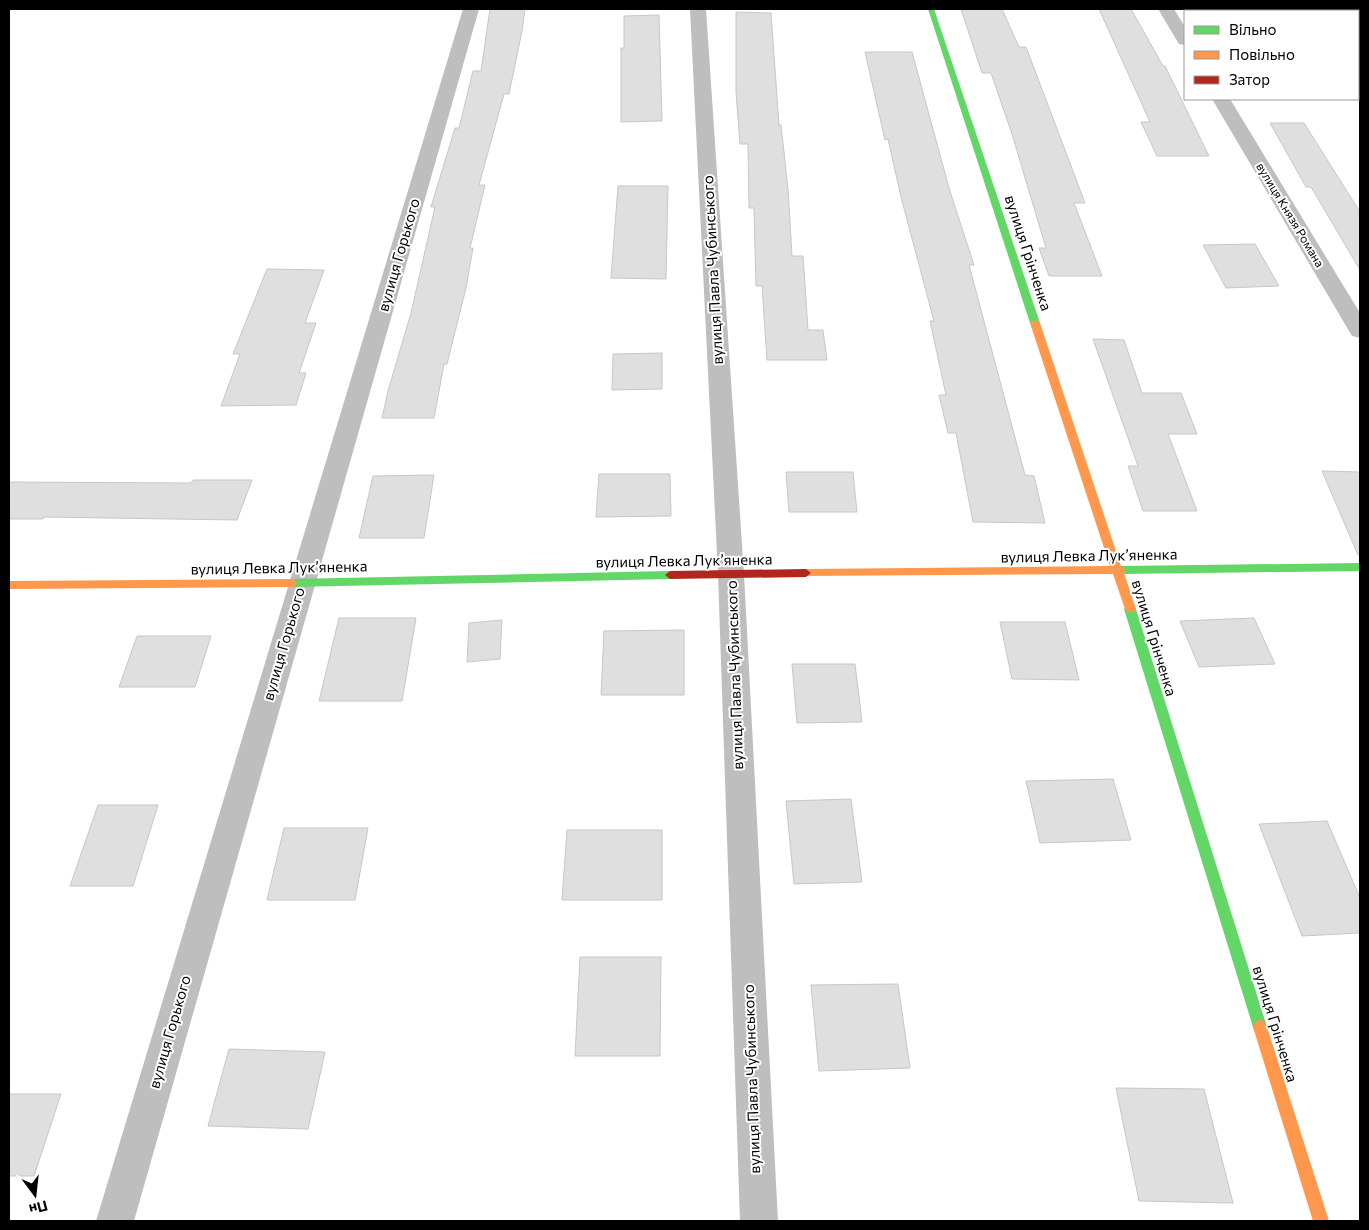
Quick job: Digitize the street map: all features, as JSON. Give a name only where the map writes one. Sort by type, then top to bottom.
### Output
[{"type":"street","name":"вулиця Горького","points":[[115,1221],[471,9]]},
{"type":"street","name":"вулиця Павла Чубинського","points":[[698,9],[731,574],[759,1221]]},
{"type":"street","name":"вулиця Грінченка","points":[[931,9],[1118,571],[1321,1221]]},
{"type":"street","points":[[1166,9],[1184,38]]},
{"type":"street","name":"вулиця Князя Романа","points":[[1222,100],[1360,330]]},
{"type":"street","name":"вулиця Левка Лукʼяненка","points":[[9,585],[302,583],[731,574],[1360,567]]},
{"type":"building","points":[[490,9],[525,9],[509,94],[504,94],[479,185],[485,185],[470,248],[473,248],[466,288],[447,364],[444,364],[434,418],[382,418],[411,313],[435,207],[431,207],[455,128],[459,128],[473,71],[481,71]]},
{"type":"building","points":[[961,9],[1002,9],[1019,47],[1026,47],[1085,203],[1074,203],[1102,276],[1049,276],[1039,248],[1046,248],[1012,134],[991,73],[982,73]]},
{"type":"building","points":[[1099,9],[1131,9],[1163,66],[1165,66],[1209,156],[1157,156],[1141,122],[1150,122]]},
{"type":"building","points":[[736,12],[771,13],[779,125],[781,125],[788,189],[792,256],[803,256],[808,330],[823,330],[827,360],[767,360],[762,286],[756,286],[754,208],[749,208],[748,144],[740,144],[736,92]]},
{"type":"building","points":[[659,15],[662,121],[621,122],[621,48],[624,48],[624,16]]},
{"type":"building","points":[[865,52],[912,52],[949,188],[974,265],[969,265],[1025,475],[1034,476],[1045,523],[973,522],[956,433],[948,433],[939,395],[946,395],[930,321],[934,321],[901,197],[888,139],[885,140]]},
{"type":"building","points":[[1270,123],[1304,123],[1360,212],[1360,270],[1311,187],[1306,187]]},
{"type":"building","points":[[618,186],[668,186],[666,279],[611,278]]},
{"type":"building","points":[[1255,244],[1279,286],[1226,288],[1203,245]]},
{"type":"building","points":[[267,269],[324,270],[305,323],[316,323],[299,373],[306,373],[296,405],[221,406],[240,354],[233,354]]},
{"type":"building","points":[[1093,339],[1124,340],[1142,393],[1181,393],[1197,434],[1168,434],[1197,511],[1143,511],[1128,466],[1138,466]]},
{"type":"building","points":[[662,353],[662,389],[612,390],[613,354]]},
{"type":"building","points":[[1322,471],[1360,472],[1360,555],[1358,555]]},
{"type":"building","points":[[786,472],[853,472],[857,512],[789,512]]},
{"type":"building","points":[[599,474],[670,474],[671,516],[596,517]]},
{"type":"building","points":[[434,475],[424,538],[359,538],[373,476]]},
{"type":"building","points":[[193,480],[252,480],[237,520],[44,517],[43,519],[9,519],[9,482],[191,483]]},
{"type":"building","points":[[339,618],[416,618],[402,701],[319,701]]},
{"type":"building","points":[[1254,618],[1275,664],[1199,667],[1180,621]]},
{"type":"building","points":[[502,620],[500,659],[467,662],[469,623]]},
{"type":"building","points":[[1000,622],[1065,622],[1079,680],[1012,679]]},
{"type":"building","points":[[684,630],[684,695],[601,695],[604,631]]},
{"type":"building","points":[[137,636],[211,636],[195,687],[119,687]]},
{"type":"building","points":[[792,664],[855,664],[862,722],[797,723]]},
{"type":"building","points":[[1113,779],[1131,840],[1040,843],[1026,781]]},
{"type":"building","points":[[851,799],[862,882],[794,884],[786,801]]},
{"type":"building","points":[[98,805],[158,805],[133,886],[70,886]]},
{"type":"building","points":[[1327,821],[1360,898],[1360,933],[1302,936],[1259,824]]},
{"type":"building","points":[[284,828],[368,828],[355,900],[267,900]]},
{"type":"building","points":[[567,830],[662,830],[662,900],[562,900]]},
{"type":"building","points":[[580,957],[661,957],[660,1056],[575,1056]]},
{"type":"building","points":[[898,984],[910,1068],[819,1071],[811,985]]},
{"type":"building","points":[[229,1049],[325,1052],[308,1129],[208,1126]]},
{"type":"building","points":[[1116,1088],[1204,1089],[1233,1203],[1139,1201]]},
{"type":"building","points":[[9,1094],[61,1094],[34,1176],[9,1176]]},
{"type":"traffic: fast","points":[[931,9],[1035,323]]},
{"type":"traffic: fast","points":[[1121,570],[1360,567]]},
{"type":"traffic: fast","points":[[291,583],[670,575]]},
{"type":"traffic: fast","points":[[1130,609],[1260,1027]]},
{"type":"traffic: slow","points":[[1035,323],[1130,609]]},
{"type":"traffic: slow","points":[[806,573],[1121,570]]},
{"type":"traffic: slow","points":[[9,585],[291,583]]},
{"type":"traffic: slow","points":[[1260,1027],[1321,1221]]},
{"type":"traffic: jam","points":[[670,575],[806,573]]}]
